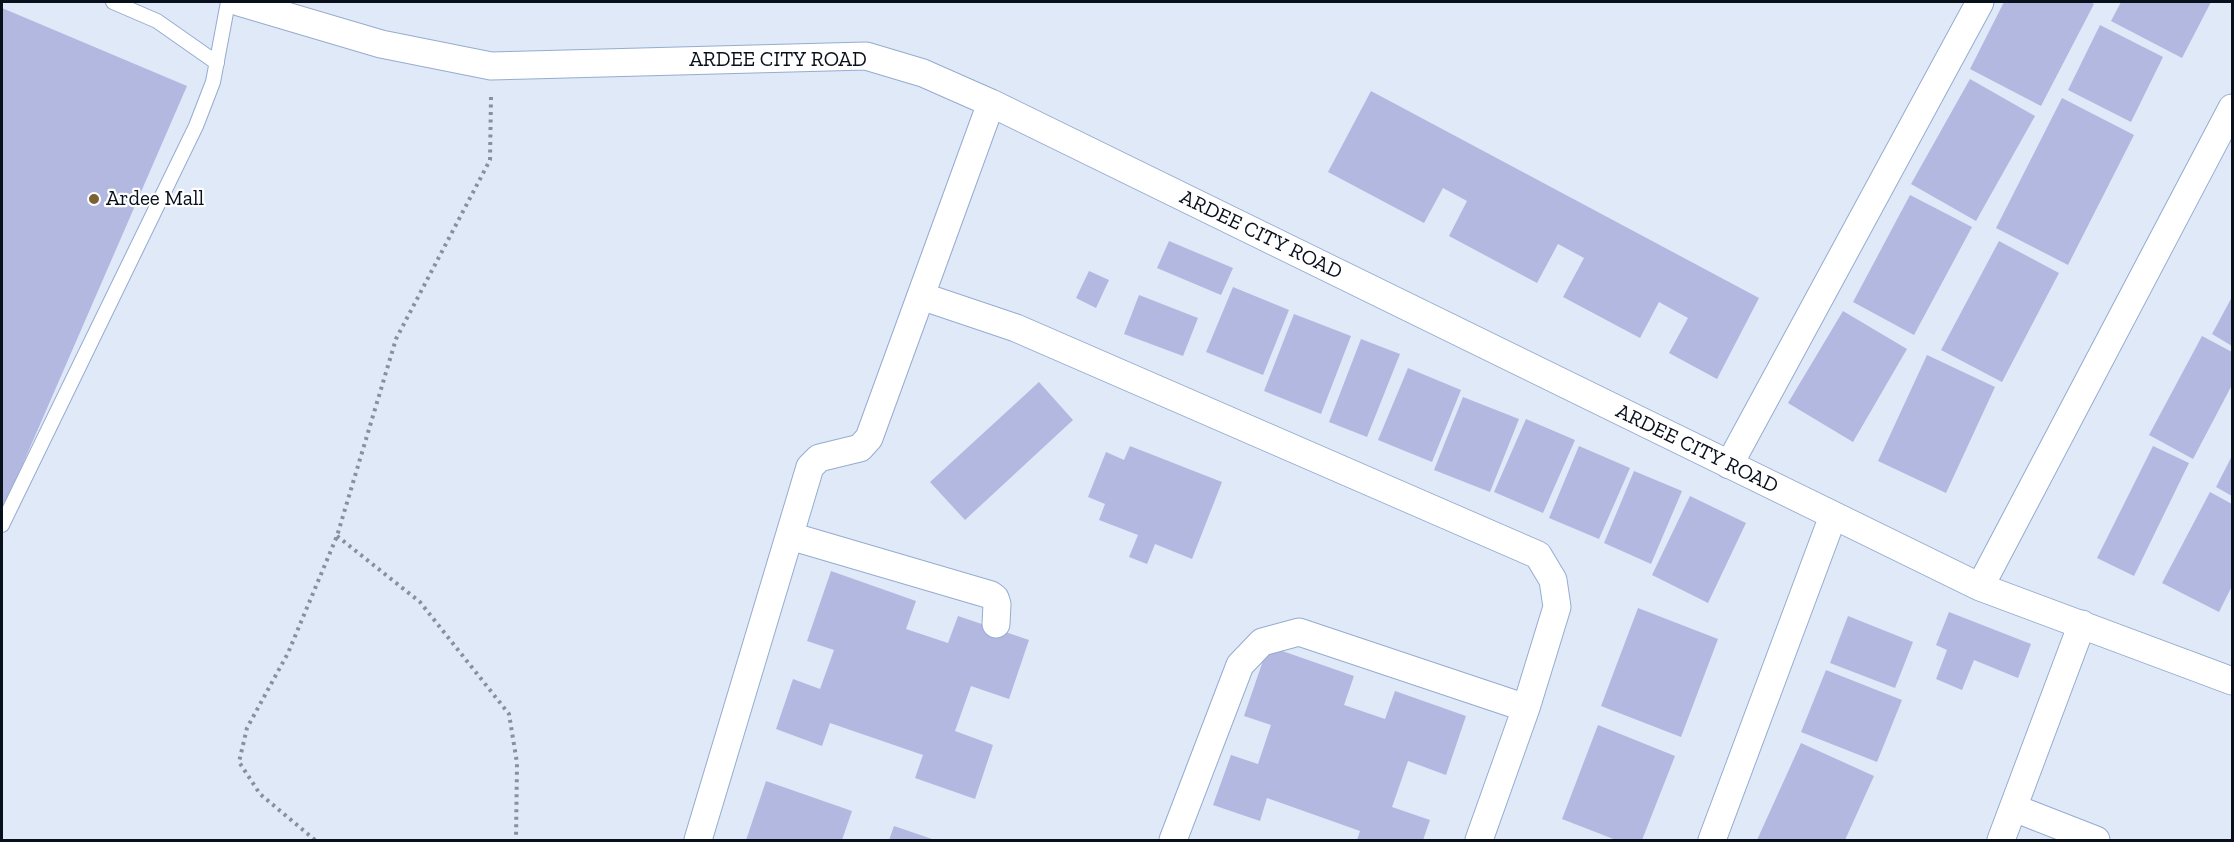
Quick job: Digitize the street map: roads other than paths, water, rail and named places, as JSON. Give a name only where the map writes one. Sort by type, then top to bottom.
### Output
[{"type":"street","name":"ARDEE CITY ROAD","points":[[238,2],[381,44],[491,66],[866,56],[923,73],[991,103],[1980,586],[2232,681]]},
{"type":"street","points":[[1730,465],[1980,2]]},
{"type":"street","points":[[698,840],[810,468],[819,458],[860,448],[869,438],[991,103]]},
{"type":"street","points":[[1980,586],[2232,108]]},
{"type":"street","points":[[921,296],[1016,328],[1538,555],[1553,580],[1557,607],[1526,708],[1479,840]]},
{"type":"street","points":[[1712,840],[1833,516]]},
{"type":"street","points":[[790,536],[991,595],[995,597],[997,604],[996,624]]},
{"type":"street","points":[[2001,840],[2082,624]]},
{"type":"street","points":[[1173,840],[1240,665],[1262,642],[1299,632],[1526,708]]},
{"type":"street","points":[[2014,808],[2096,840]]},
{"type":"lane","points":[[113,2],[158,21],[217,63]]},
{"type":"lane","points":[[2,525],[196,126],[213,82],[228,2]]},
{"type":"place","name":"Ardee Mall","points":[[94,199]]}]
